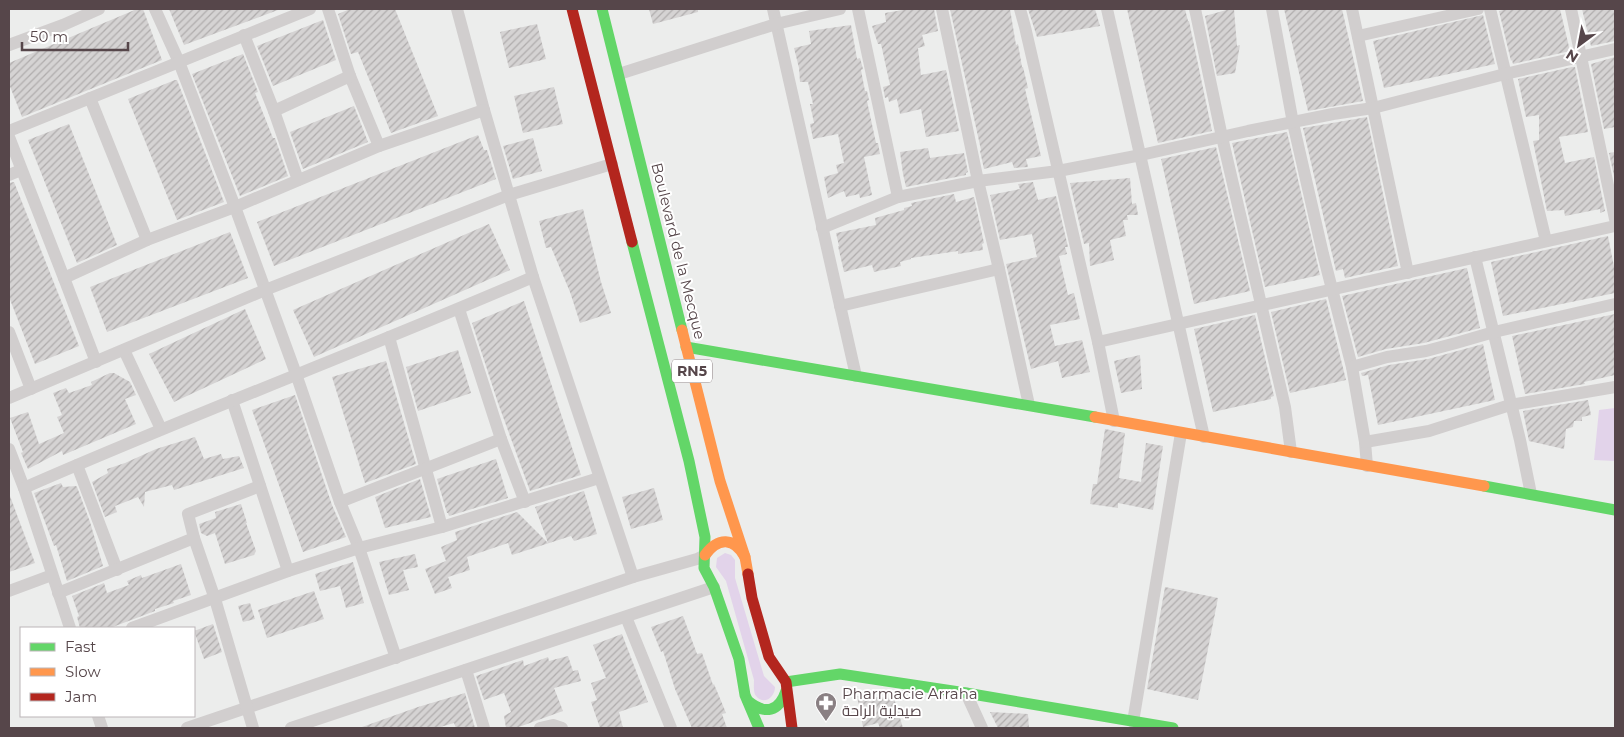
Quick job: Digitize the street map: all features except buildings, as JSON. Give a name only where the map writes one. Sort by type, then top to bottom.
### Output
[{"type":"main road","name":"RN5","points":[[572,9],[689,460],[705,537],[704,568],[714,587],[739,659],[745,695],[759,728]]},
{"type":"main road","name":"Boulevard de la Mecque","points":[[602,9],[720,481],[746,557],[752,598],[769,657],[786,687],[792,728]]},
{"type":"main road","points":[[686,347],[1615,510]]},
{"type":"main road","points":[[705,555],[713,545],[726,541],[738,546],[746,557]]},
{"type":"main road","points":[[748,702],[760,710],[774,708],[784,698],[786,687],[840,674],[1173,728]]},
{"type":"street","points":[[9,45],[63,26],[99,9]]},
{"type":"street","points":[[155,9],[179,62],[235,207],[340,502],[360,548],[396,658]]},
{"type":"street","points":[[9,131],[310,9]]},
{"type":"street","points":[[328,9],[350,76],[379,146]]},
{"type":"street","points":[[457,9],[533,278],[634,577]]},
{"type":"street","points":[[773,9],[856,376]]},
{"type":"street","points":[[619,74],[776,24],[840,9]]},
{"type":"street","points":[[858,9],[898,198]]},
{"type":"street","points":[[942,9],[978,181],[1029,406]]},
{"type":"street","points":[[1020,9],[1026,27],[1098,342],[1114,421]]},
{"type":"street","points":[[1107,9],[1204,437]]},
{"type":"street","points":[[1195,9],[1260,306],[1285,407],[1290,452]]},
{"type":"street","points":[[1272,9],[1293,123],[1323,254],[1334,290],[1352,367],[1365,442],[1367,466]]},
{"type":"street","points":[[1352,9],[1408,273]]},
{"type":"street","points":[[1358,36],[1478,9]]},
{"type":"street","points":[[1490,9],[1546,241]]},
{"type":"street","points":[[1571,9],[1615,219]]},
{"type":"street","points":[[244,35],[274,111],[298,180]]},
{"type":"street","points":[[822,228],[898,198],[978,181],[1058,171],[1333,114],[1373,108],[1506,74],[1615,49]]},
{"type":"street","points":[[274,111],[350,76]]},
{"type":"street","points":[[90,98],[147,240]]},
{"type":"street","points":[[64,278],[147,240],[235,207],[379,146],[484,110]]},
{"type":"street","points":[[9,137],[96,362]]},
{"type":"street","points":[[9,398],[264,290],[509,195],[612,164]]},
{"type":"street","points":[[9,175],[21,170]]},
{"type":"street","points":[[1098,342],[1615,226]]},
{"type":"street","points":[[1475,257],[1510,406],[1520,440],[1531,494]]},
{"type":"street","points":[[840,306],[999,269]]},
{"type":"street","points":[[24,488],[232,400],[533,278]]},
{"type":"street","points":[[1352,367],[1615,304]]},
{"type":"street","points":[[459,309],[525,502]]},
{"type":"street","points":[[9,332],[31,389]]},
{"type":"street","points":[[389,337],[442,527]]},
{"type":"street","points":[[124,350],[161,430]]},
{"type":"street","points":[[1365,442],[1429,432],[1510,406],[1615,387]]},
{"type":"street","points":[[232,400],[288,571]]},
{"type":"street","points":[[1133,722],[1182,433]]},
{"type":"street","points":[[340,502],[502,438]]},
{"type":"street","points":[[9,448],[70,627]]},
{"type":"street","points":[[77,465],[117,570]]},
{"type":"street","points":[[135,627],[288,571],[360,548],[442,527],[599,478]]},
{"type":"street","points":[[253,728],[188,514],[260,486]]},
{"type":"street","points":[[58,594],[194,538]]},
{"type":"street","points":[[187,728],[634,577],[705,555]]},
{"type":"street","points":[[9,591],[52,575]]},
{"type":"street","points":[[291,728],[714,587]]},
{"type":"street","points":[[626,617],[671,728]]},
{"type":"street","points":[[466,670],[484,728]]},
{"type":"street","points":[[966,693],[982,728]]},
{"type":"street","points":[[540,728],[553,724],[562,728]]},
{"type":"shaded area","points":[[1615,408],[1615,461],[1594,460],[1599,410]]},
{"type":"shaded area","points":[[725,553],[731,555],[735,560],[735,578],[764,676],[775,687],[771,697],[766,700],[759,699],[755,694],[754,680],[726,581],[716,567],[717,558]]},
{"type":"traffic: fast","points":[[602,9],[682,330]]},
{"type":"traffic: fast","points":[[632,242],[689,461],[705,537],[704,568],[714,587],[739,659],[745,695],[759,728]]},
{"type":"traffic: fast","points":[[686,347],[1095,417]]},
{"type":"traffic: fast","points":[[1484,486],[1615,510]]},
{"type":"traffic: fast","points":[[786,682],[840,674],[1173,728]]},
{"type":"traffic: fast","points":[[748,701],[760,708],[771,709],[780,703],[786,691]]},
{"type":"traffic: slow","points":[[682,330],[720,481],[745,557],[748,574]]},
{"type":"traffic: slow","points":[[1095,417],[1484,486]]},
{"type":"traffic: slow","points":[[705,555],[715,545],[720,542],[726,542],[736,546],[745,557]]},
{"type":"traffic: jam","points":[[572,9],[632,242]]},
{"type":"traffic: jam","points":[[748,574],[752,598],[769,657],[786,682],[792,728]]},
{"type":"place","name":"Pharmacie Arraha صيدلية الراحة","points":[[826,722]]}]
